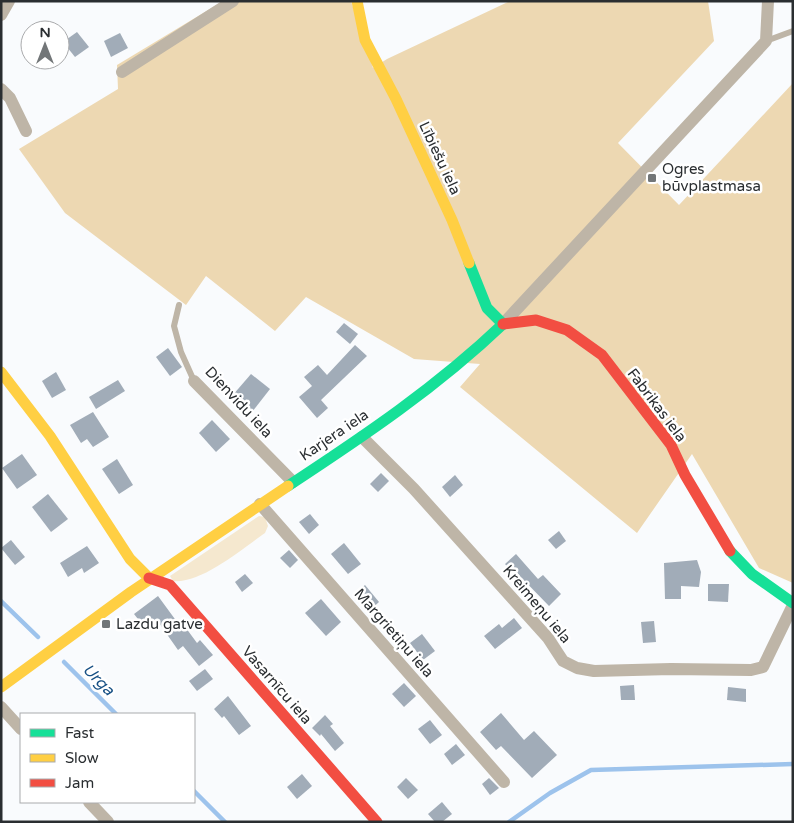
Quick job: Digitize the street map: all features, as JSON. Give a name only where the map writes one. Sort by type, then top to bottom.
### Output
[{"type":"street","points":[[1,15],[8,1]]},
{"type":"street","points":[[122,72],[233,1]]},
{"type":"street","points":[[766,40],[768,1]]},
{"type":"street","name":"Lībiešu iela","points":[[354,2],[365,40],[396,99],[452,220],[487,308],[503,324]]},
{"type":"street","name":"Karjera iela","points":[[1,687],[149,578],[362,437],[453,370],[503,324],[766,40]]},
{"type":"street","points":[[1,89],[10,98],[26,131]]},
{"type":"street","name":"Fabrikas iela","points":[[503,324],[536,320],[567,330],[602,355],[671,445],[685,475],[731,552],[752,574],[793,604]]},
{"type":"street","points":[[1,372],[50,436],[130,559],[149,578]]},
{"type":"street","name":"Dienvidu iela","points":[[194,381],[293,482]]},
{"type":"street","name":"Kreimeņu iela","points":[[362,437],[414,489],[548,638],[563,661],[577,668],[594,671],[671,669],[751,670],[763,667],[793,604]]},
{"type":"street","name":"Margrietiņu iela","points":[[260,504],[504,782]]},
{"type":"street","name":"Vasarnīcu iela","points":[[149,578],[170,585],[377,822]]},
{"type":"street","points":[[1,707],[20,729]]},
{"type":"street","points":[[90,803],[108,822]]},
{"type":"lane","points":[[766,40],[793,31]]},
{"type":"lane","name":"Dienvidu iela","points":[[179,305],[174,326],[181,352],[194,381]]},
{"type":"shaded area","points":[[223,1],[351,1],[373,68],[387,59],[510,1],[708,1],[714,41],[618,143],[679,205],[793,83],[793,583],[759,568],[692,454],[637,533],[460,387],[480,364],[414,359],[306,297],[275,331],[206,276],[186,305],[65,213],[19,149],[118,89],[117,65]]},
{"type":"shaded area","points":[[259,516],[265,517],[268,526],[265,533],[208,571],[196,577],[173,581],[170,576]]},
{"type":"building","points":[[77,32],[89,47],[75,57],[70,51],[70,37]]},
{"type":"building","points":[[120,33],[128,48],[111,57],[104,41]]},
{"type":"building","points":[[344,323],[358,334],[350,344],[336,332]]},
{"type":"building","points":[[355,345],[367,356],[321,400],[328,408],[317,418],[299,397],[312,386],[304,377],[318,365],[327,375]]},
{"type":"building","points":[[168,348],[182,367],[170,376],[156,357]]},
{"type":"building","points":[[56,372],[66,390],[52,398],[42,381]]},
{"type":"building","points":[[251,374],[270,389],[252,412],[232,396]]},
{"type":"building","points":[[118,380],[125,391],[96,409],[89,397]]},
{"type":"building","points":[[93,412],[109,437],[93,447],[87,439],[81,443],[70,425]]},
{"type":"building","points":[[212,420],[230,439],[216,452],[199,433]]},
{"type":"building","points":[[22,454],[37,475],[17,489],[2,468]]},
{"type":"building","points":[[117,459],[133,485],[119,494],[102,469]]},
{"type":"building","points":[[381,473],[389,481],[378,492],[370,484]]},
{"type":"building","points":[[455,475],[463,485],[450,497],[442,487]]},
{"type":"building","points":[[48,494],[68,519],[51,532],[32,507]]},
{"type":"building","points":[[310,514],[319,525],[309,534],[299,522]]},
{"type":"building","points":[[559,531],[566,541],[556,549],[548,540]]},
{"type":"building","points":[[11,540],[25,557],[15,565],[1,548]]},
{"type":"building","points":[[344,543],[361,564],[348,574],[331,554]]},
{"type":"building","points":[[87,546],[99,563],[84,573],[82,568],[68,577],[60,563]]},
{"type":"building","points":[[289,550],[298,560],[290,568],[280,558]]},
{"type":"building","points":[[516,554],[538,579],[543,575],[561,594],[549,606],[515,571],[513,573],[505,564]]},
{"type":"building","points":[[697,560],[701,572],[699,587],[681,586],[681,599],[665,599],[664,563]]},
{"type":"building","points":[[245,574],[253,583],[242,592],[235,582]]},
{"type":"building","points":[[708,584],[729,584],[728,602],[708,601]]},
{"type":"building","points":[[365,585],[379,602],[370,610],[356,593]]},
{"type":"building","points":[[158,596],[180,626],[183,624],[197,643],[200,640],[213,655],[199,666],[183,646],[178,650],[159,623],[157,625],[154,621],[145,628],[134,614]]},
{"type":"building","points":[[321,599],[341,622],[326,636],[305,613]]},
{"type":"building","points":[[514,618],[522,628],[495,649],[484,636],[499,624],[502,628]]},
{"type":"building","points":[[654,621],[656,642],[643,643],[641,622]]},
{"type":"building","points":[[422,634],[435,651],[423,660],[410,643]]},
{"type":"building","points":[[205,669],[213,679],[197,691],[189,681]]},
{"type":"building","points":[[404,683],[416,696],[404,707],[392,694]]},
{"type":"building","points":[[634,685],[635,700],[621,700],[620,686]]},
{"type":"building","points":[[728,687],[746,689],[746,702],[727,700]]},
{"type":"building","points":[[228,696],[251,726],[239,735],[224,716],[222,718],[214,709]]},
{"type":"building","points":[[501,713],[524,740],[534,731],[557,755],[532,778],[501,746],[496,750],[480,732]]},
{"type":"building","points":[[325,715],[333,724],[330,726],[344,743],[335,751],[321,734],[320,736],[312,728]]},
{"type":"building","points":[[430,720],[442,735],[430,744],[418,729]]},
{"type":"building","points":[[456,744],[465,755],[452,765],[444,754]]},
{"type":"building","points":[[302,774],[312,786],[297,799],[287,787]]},
{"type":"building","points":[[406,778],[418,790],[408,799],[397,787]]},
{"type":"building","points":[[489,778],[499,788],[490,795],[482,784]]},
{"type":"building","points":[[442,802],[452,814],[442,822],[435,822],[428,814]]},
{"type":"waterway","name":"Urga","points":[[1,601],[38,637]]},
{"type":"waterway","name":"Urga","points":[[64,662],[115,713]]},
{"type":"waterway","points":[[509,822],[550,793],[591,770],[793,764]]},
{"type":"waterway","name":"Urga","points":[[195,792],[225,822]]},
{"type":"traffic: fast","points":[[469,263],[487,308],[503,324]]},
{"type":"traffic: fast","points":[[288,486],[426,390],[503,324]]},
{"type":"traffic: fast","points":[[730,551],[752,574],[793,603]]},
{"type":"traffic: slow","points":[[357,1],[365,40],[396,99],[452,220],[469,263]]},
{"type":"traffic: slow","points":[[1,372],[50,436],[130,559],[149,578]]},
{"type":"traffic: slow","points":[[1,687],[131,592],[288,486]]},
{"type":"traffic: jam","points":[[503,324],[536,320],[567,330],[602,355],[671,445],[685,475],[730,551]]},
{"type":"traffic: jam","points":[[149,578],[170,585],[377,822]]},
{"type":"place","name":"Ogres būvplastmasa","points":[[652,178]]},
{"type":"place","name":"Lazdu gatve","points":[[106,624]]}]
